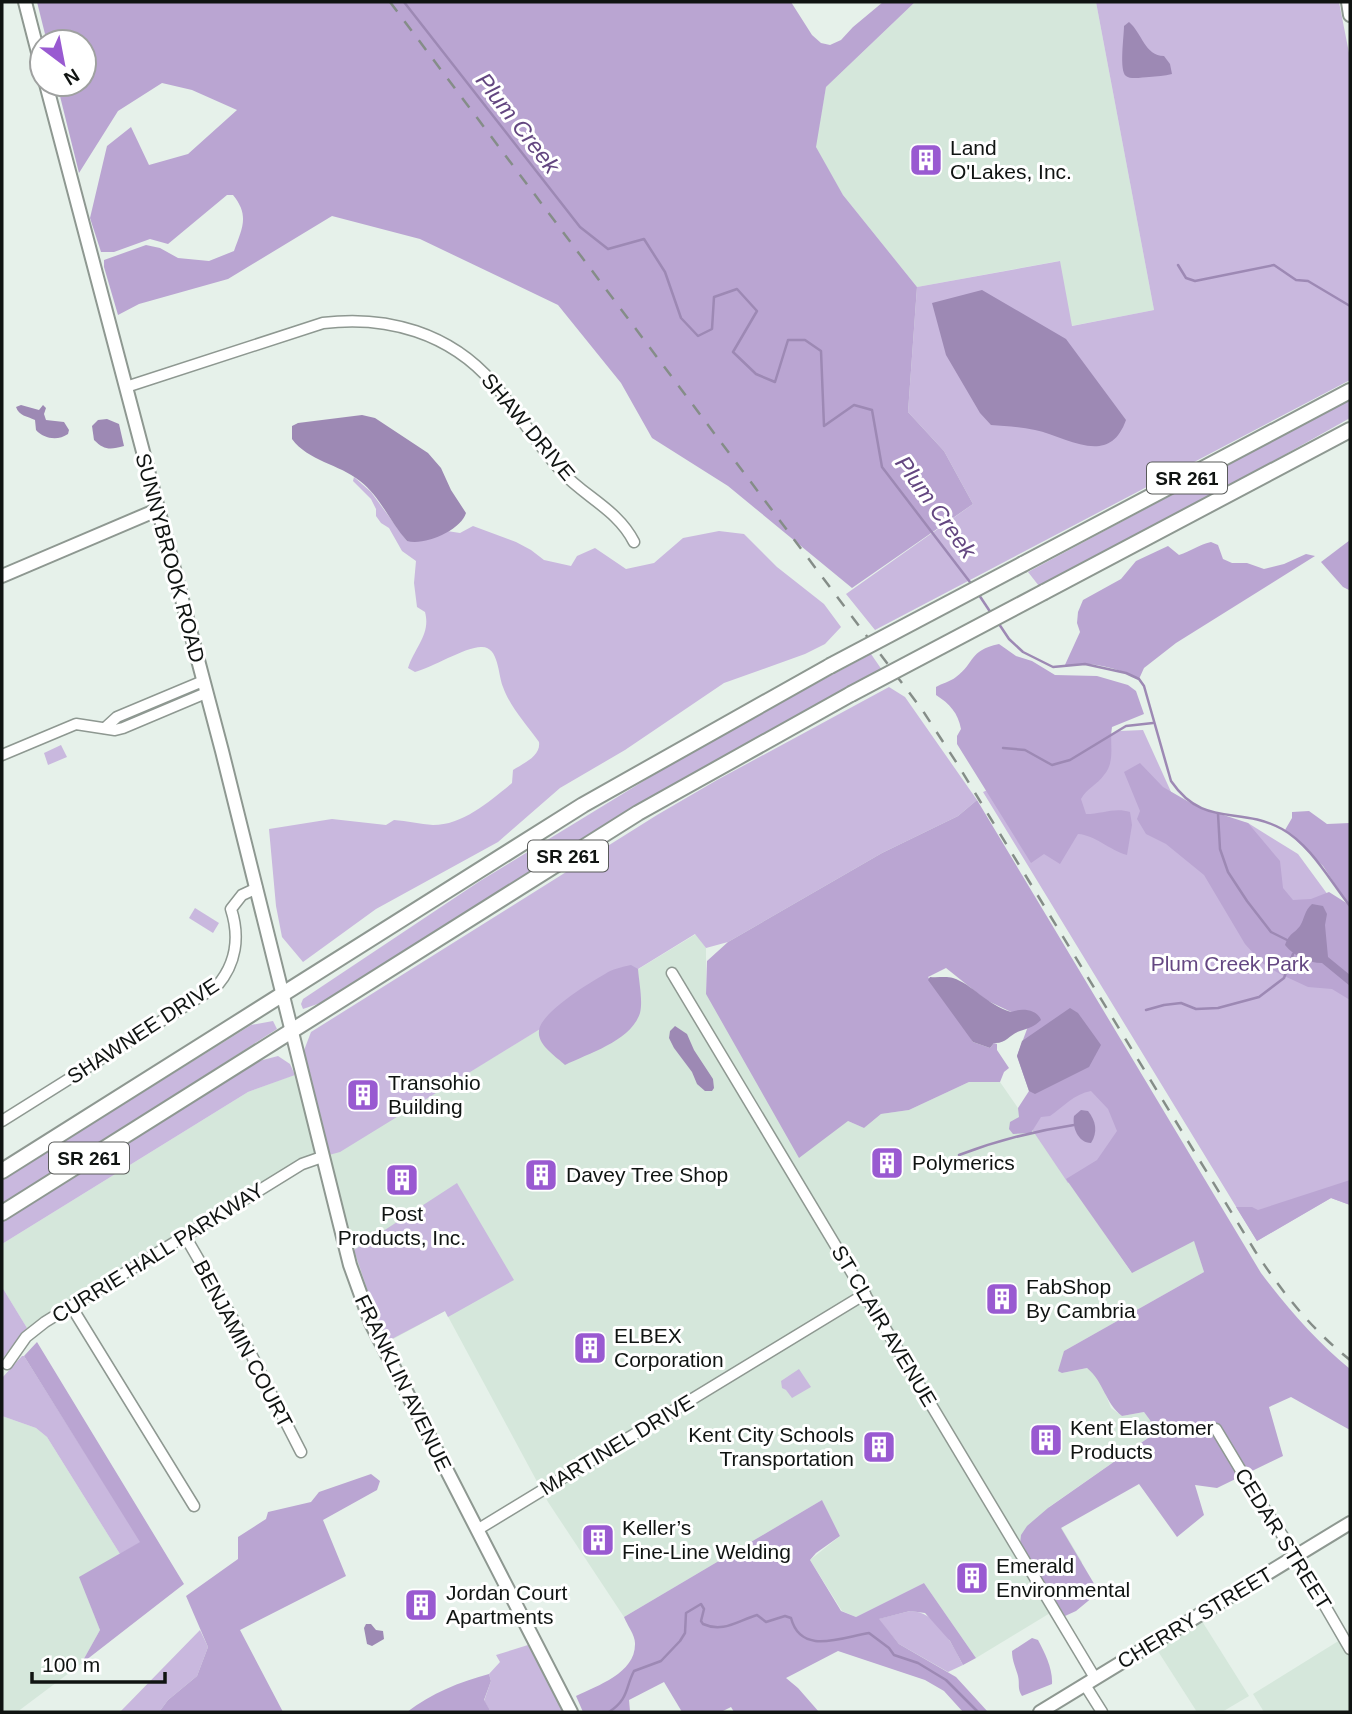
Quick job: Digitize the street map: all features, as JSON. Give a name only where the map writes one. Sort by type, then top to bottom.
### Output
[{"type":"main road","name":"SR 261","points":[[2,1171],[583,805],[830,666],[1350,391]]},
{"type":"main road","name":"SR 261","points":[[2,1213],[638,813],[851,694],[1350,430]]},
{"type":"street","points":[[25,2],[32,28]]},
{"type":"street","points":[[1348,2],[1350,15]]},
{"type":"street","name":"SUNNYBROOK ROAD","points":[[50,98],[205,687],[292,1032]]},
{"type":"street","name":"SHAW DRIVE","points":[[126,387],[316,324],[355,320],[406,327],[451,347],[483,372],[559,469],[576,486],[620,520],[634,542]]},
{"type":"street","points":[[2,576],[157,510]]},
{"type":"street","points":[[2,755],[76,724],[104,729],[117,717],[205,687]]},
{"type":"street","name":"SHAWNEE DRIVE","points":[[2,1121],[217,986],[229,969],[236,944],[237,932],[231,909],[238,898],[257,888]]},
{"type":"street","name":"ST CLAIR AVENUE","points":[[672,973],[864,1294],[1090,1682],[1102,1712]]},
{"type":"street","name":"FRANKLIN AVENUE","points":[[292,1032],[322,1157],[362,1303],[571,1712]]},
{"type":"street","name":"CURRIE HALL PARKWAY","points":[[7,1364],[33,1331],[71,1306],[302,1164],[322,1157]]},
{"type":"street","name":"BENJAMIN COURT","points":[[185,1236],[233,1319],[301,1452]]},
{"type":"street","name":"MARTINEL DRIVE","points":[[477,1530],[864,1294]]},
{"type":"street","points":[[71,1306],[194,1506]]},
{"type":"street","name":"CEDAR STREET","points":[[1216,1429],[1350,1648]]},
{"type":"street","name":"CHERRY STREET","points":[[1040,1712],[1350,1523]]},
{"type":"shaded area","points":[[37,2],[791,2],[812,35],[821,43],[830,45],[841,40],[883,2],[915,2],[826,87],[816,147],[843,195],[917,287],[908,412],[944,451],[973,504],[852,588],[728,486],[652,438],[621,383],[558,305],[420,239],[332,216],[228,279],[139,304],[118,315],[104,260],[146,245],[160,248],[178,258],[209,261],[234,251],[242,229],[243,216],[233,195],[227,195],[168,244],[150,239],[114,252],[101,252],[90,218],[107,146],[131,127],[149,165],[188,154],[237,110],[192,90],[162,83],[118,111],[79,173],[60,98],[98,98],[98,28],[44,28]]},
{"type":"shaded area","points":[[915,2],[1096,2],[1154,310],[1071,326],[1059,261],[917,287],[843,195],[815,147],[826,87]]},
{"type":"shaded area","points":[[1129,22],[1152,52],[1164,56],[1170,64],[1172,74],[1137,78],[1126,76],[1123,67],[1124,26]]},
{"type":"shaded area","points":[[982,290],[1066,339],[1126,420],[1119,434],[1109,443],[1086,446],[1035,430],[991,425],[980,413],[946,355],[932,303]]},
{"type":"shaded area","points":[[21,405],[39,410],[43,405],[46,408],[46,420],[64,422],[69,430],[68,434],[56,438],[43,435],[36,430],[35,420],[17,410],[16,407]]},
{"type":"shaded area","points":[[362,415],[375,418],[428,453],[441,468],[466,513],[450,531],[432,539],[407,541],[367,487],[352,475],[306,452],[292,439],[292,426],[298,423]]},
{"type":"shaded area","points":[[107,419],[119,424],[124,446],[108,448],[94,440],[92,426],[98,420]]},
{"type":"shaded area","points":[[1350,540],[1349,590],[1343,587],[1321,562]]},
{"type":"shaded area","points":[[1211,542],[1218,545],[1223,559],[1264,569],[1306,554],[1315,556],[1176,643],[1144,668],[1139,679],[1122,671],[1092,664],[1064,667],[1080,632],[1078,612],[1083,600],[1121,579],[1136,561],[1168,546],[1179,555]]},
{"type":"shaded area","points":[[999,644],[1016,656],[1032,661],[1055,675],[1097,676],[1128,685],[1136,691],[1144,714],[1112,727],[1108,770],[1081,799],[1086,814],[1114,810],[1130,812],[1132,825],[1127,855],[1078,834],[1060,864],[1044,854],[1031,863],[957,744],[961,729],[958,718],[949,705],[936,695],[936,687],[956,677],[982,650]]},
{"type":"shaded area","points":[[1140,763],[1163,787],[1196,806],[1248,823],[1280,861],[1283,888],[1293,900],[1311,899],[1329,892],[1348,904],[1323,866],[1285,830],[1292,818],[1292,812],[1309,811],[1327,824],[1350,823],[1350,1000],[1332,989],[1308,987],[1262,963],[1245,944],[1204,875],[1166,844],[1146,834],[1137,819],[1140,811],[1124,772]]},
{"type":"shaded area","points":[[977,800],[1261,1273],[1303,1324],[1350,1369],[1350,1430],[1291,1397],[1269,1407],[1283,1456],[1217,1488],[1195,1485],[1204,1515],[1177,1537],[1139,1484],[1061,1528],[1099,1592],[1076,1611],[1065,1616],[1020,1544],[1021,1535],[1027,1526],[1048,1508],[1158,1431],[1144,1412],[1122,1416],[1116,1411],[1087,1368],[1062,1373],[1058,1371],[1064,1351],[1204,1272],[1194,1241],[1132,1273],[1066,1179],[1097,1160],[1117,1131],[1108,1109],[1091,1091],[1074,1098],[1050,1116],[1041,1117],[1031,1133],[1013,1134],[1009,1129],[1010,1122],[1019,1117],[1018,1108],[1029,1091],[1017,1056],[1030,1021],[986,1000],[946,968],[928,977],[954,1008],[973,1042],[990,1048],[994,1043],[997,1044],[997,1050],[1009,1068],[1000,1082],[969,1082],[909,1110],[881,1114],[864,1128],[848,1121],[799,1158],[706,994],[707,961],[728,942],[882,853],[958,816]]},
{"type":"shaded area","points":[[1312,904],[1323,906],[1327,914],[1325,925],[1328,957],[1350,975],[1350,986],[1322,963],[1302,958],[1285,945]]},
{"type":"shaded area","points":[[696,934],[706,948],[706,994],[848,1121],[864,1128],[881,1114],[909,1110],[969,1082],[1000,1082],[1131,1272],[1194,1240],[1204,1272],[1064,1351],[1062,1373],[1087,1368],[1099,1377],[1111,1408],[1122,1416],[1144,1412],[1158,1431],[1049,1507],[1082,1562],[1060,1607],[976,1658],[924,1583],[856,1617],[842,1611],[810,1560],[840,1536],[822,1500],[624,1617],[548,1502],[445,1311],[382,1345],[321,1157],[30,1333],[2,1287],[2,1244],[248,1092],[302,1072],[415,1105]]},
{"type":"shaded area","points":[[631,965],[638,969],[641,997],[640,1013],[635,1023],[619,1039],[565,1065],[541,1041],[541,1024],[556,1007],[588,984],[611,971]]},
{"type":"shaded area","points":[[930,977],[953,978],[1002,1009],[1011,1012],[1028,1010],[1041,1020],[1034,1026],[994,1043],[990,1048],[973,1042],[928,980]]},
{"type":"shaded area","points":[[1070,1008],[1078,1013],[1101,1045],[1089,1067],[1035,1094],[1029,1091],[1017,1056],[1022,1041]]},
{"type":"shaded area","points":[[675,1026],[687,1034],[713,1079],[712,1091],[705,1091],[697,1084],[692,1072],[674,1048],[669,1038],[670,1031]]},
{"type":"shaded area","points":[[1081,1110],[1088,1111],[1093,1119],[1095,1135],[1091,1143],[1079,1137],[1075,1129],[1074,1116]]},
{"type":"shaded area","points":[[1350,1180],[1350,1205],[1331,1198],[1257,1241],[1236,1207],[1252,1207],[1258,1210]]},
{"type":"shaded area","points":[[37,1342],[184,1584],[81,1664],[100,1630],[79,1577],[140,1542],[24,1356]]},
{"type":"shaded area","points":[[2,1416],[36,1428],[47,1437],[120,1554],[80,1578],[100,1630],[81,1664],[17,1712],[2,1712]]},
{"type":"shaded area","points":[[371,1474],[380,1481],[377,1490],[323,1520],[346,1576],[240,1630],[283,1712],[159,1712],[168,1700],[197,1676],[208,1647],[186,1596],[238,1559],[238,1537],[266,1519],[268,1512],[311,1502],[319,1492]]},
{"type":"shaded area","points":[[822,1500],[840,1536],[810,1560],[841,1611],[856,1617],[924,1583],[976,1658],[963,1665],[950,1641],[925,1613],[910,1611],[879,1619],[899,1644],[956,1677],[988,1712],[963,1712],[944,1691],[925,1680],[838,1651],[786,1678],[819,1712],[734,1712],[731,1707],[721,1712],[682,1712],[664,1682],[629,1700],[630,1711],[583,1712],[576,1696],[614,1677],[623,1670],[634,1653],[635,1640],[624,1617]]},
{"type":"shaded area","points":[[1200,1618],[1249,1696],[1222,1712],[1197,1712],[1154,1645]]},
{"type":"shaded area","points":[[366,1624],[383,1631],[384,1639],[372,1646],[367,1644],[364,1628]]},
{"type":"shaded area","points":[[1032,1638],[1038,1640],[1046,1656],[1052,1684],[1022,1696],[1012,1651]]},
{"type":"shaded area","points":[[1340,1640],[1350,1656],[1350,1712],[1264,1712],[1253,1694]]},
{"type":"shaded area","points":[[489,1674],[491,1681],[484,1700],[491,1712],[407,1712],[446,1689]]},
{"type":"green space","points":[[1096,2],[1339,2],[1350,58],[1350,380],[875,630],[846,594],[973,504],[944,451],[908,412],[917,287],[1060,261],[1072,326],[1154,310]]},
{"type":"green space","points":[[1350,399],[1350,418],[1224,489],[1039,586],[1028,572]]},
{"type":"green space","points":[[354,477],[371,492],[407,541],[430,539],[447,531],[460,533],[473,526],[516,542],[544,560],[571,566],[577,556],[595,548],[626,569],[654,563],[683,538],[719,531],[744,534],[777,567],[824,604],[841,627],[825,644],[805,654],[724,683],[625,750],[560,788],[498,842],[376,909],[303,962],[282,937],[276,906],[269,829],[332,819],[386,825],[394,820],[433,825],[455,821],[476,811],[512,783],[513,770],[531,759],[539,747],[539,742],[506,694],[495,656],[488,648],[467,650],[415,672],[408,668],[426,627],[425,612],[417,607],[414,583],[416,561],[402,551],[389,528],[381,523],[371,499],[353,481]]},
{"type":"green space","points":[[871,654],[882,670],[335,998],[303,1009],[303,999],[480,881],[714,738]]},
{"type":"green space","points":[[889,687],[905,697],[977,800],[958,816],[882,853],[728,942],[706,948],[695,934],[340,1152],[329,1155],[303,1053],[311,1032],[657,815]]},
{"type":"green space","name":"Plum Creek Park","points":[[1143,730],[1172,794],[1206,818],[1248,823],[1298,854],[1350,925],[1350,1205],[1331,1198],[1257,1241],[983,792],[1120,731]]},
{"type":"green space","points":[[61,745],[67,757],[48,765],[44,753]]},
{"type":"green space","points":[[195,908],[219,923],[213,933],[189,918]]},
{"type":"green space","points":[[273,1021],[277,1029],[2,1206],[2,1180],[251,1025]]},
{"type":"green space","points":[[278,1056],[290,1064],[295,1075],[248,1092],[2,1244],[2,1221],[259,1061]]},
{"type":"green space","points":[[1086,1086],[1097,1088],[1124,1127],[1119,1146],[1068,1183],[1033,1131],[1033,1114]]},
{"type":"green space","points":[[457,1183],[514,1280],[448,1317],[445,1311],[388,1341],[375,1313],[354,1250]]},
{"type":"green space","points":[[2,1287],[27,1328],[2,1359]]},
{"type":"green space","points":[[22,1356],[141,1542],[120,1554],[47,1437],[36,1428],[2,1416],[2,1378]]},
{"type":"green space","points":[[799,1369],[811,1387],[792,1398],[782,1388],[781,1381]]},
{"type":"green space","points":[[910,1611],[920,1612],[936,1623],[949,1639],[963,1665],[948,1672],[899,1644],[878,1619]]},
{"type":"green space","points":[[200,1630],[208,1647],[197,1676],[168,1700],[159,1712],[120,1712]]},
{"type":"green space","points":[[528,1645],[562,1711],[491,1712],[484,1701],[491,1681],[489,1674],[500,1662],[496,1655]]},
{"type":"waterway","name":"Plum Creek","points":[[404,2],[580,227],[608,249],[644,239],[665,272],[681,318],[698,336],[712,329],[714,297],[737,289],[757,311],[733,352],[756,374],[775,382],[788,340],[805,340],[821,351],[824,426],[854,405],[872,410],[882,467],[973,586]]},
{"type":"waterway","points":[[1178,265],[1186,278],[1195,281],[1274,265],[1296,280],[1308,281],[1350,306]]},
{"type":"waterway","name":"Plum Creek","points":[[979,595],[991,613]]},
{"type":"waterway","name":"Plum Creek","points":[[997,621],[1009,639],[1023,652],[1053,667],[1085,664],[1126,673],[1139,679],[1144,686],[1171,781],[1183,796],[1209,811],[1251,818],[1282,829],[1311,854],[1350,906]]},
{"type":"waterway","points":[[1003,748],[1025,750],[1052,765],[1070,760],[1126,726],[1153,723]]},
{"type":"waterway","points":[[1218,814],[1220,849],[1228,872],[1271,932],[1287,940]]},
{"type":"waterway","points":[[1146,1010],[1181,1003],[1196,1009],[1218,1008],[1259,997],[1284,978],[1293,954]]},
{"type":"waterway","points":[[959,1155],[1015,1137],[1074,1125]]},
{"type":"waterway","points":[[609,1712],[623,1698],[634,1671],[661,1661],[680,1641],[685,1633],[686,1613],[701,1604],[704,1609],[701,1621],[710,1626],[730,1625],[757,1615],[766,1622],[785,1616],[791,1618],[796,1630],[813,1641],[835,1640],[869,1633],[894,1655],[918,1663],[946,1680],[978,1712]]},
{"type":"railway","points":[[390,2],[923,711],[1255,1251],[1298,1309],[1322,1336],[1350,1360]]},
{"type":"place","name":"Land O'Lakes, Inc.","points":[[926,160]]},
{"type":"place","name":"Transohio Building","points":[[363,1095]]},
{"type":"place","name":"Polymerics","points":[[887,1163]]},
{"type":"place","name":"Davey Tree Shop","points":[[541,1175]]},
{"type":"place","name":"Post Products, Inc.","points":[[402,1180]]},
{"type":"place","name":"FabShop By Cambria","points":[[1002,1299]]},
{"type":"place","name":"ELBEX Corporation","points":[[590,1348]]},
{"type":"place","name":"Kent Elastomer Products","points":[[1046,1440]]},
{"type":"place","name":"Kent City Schools Transportation","points":[[879,1447]]},
{"type":"place","name":"Keller’s Fine-Line Welding","points":[[598,1540]]},
{"type":"place","name":"Emerald Environmental","points":[[972,1578]]},
{"type":"place","name":"Jordan Court Apartments","points":[[421,1605]]}]
